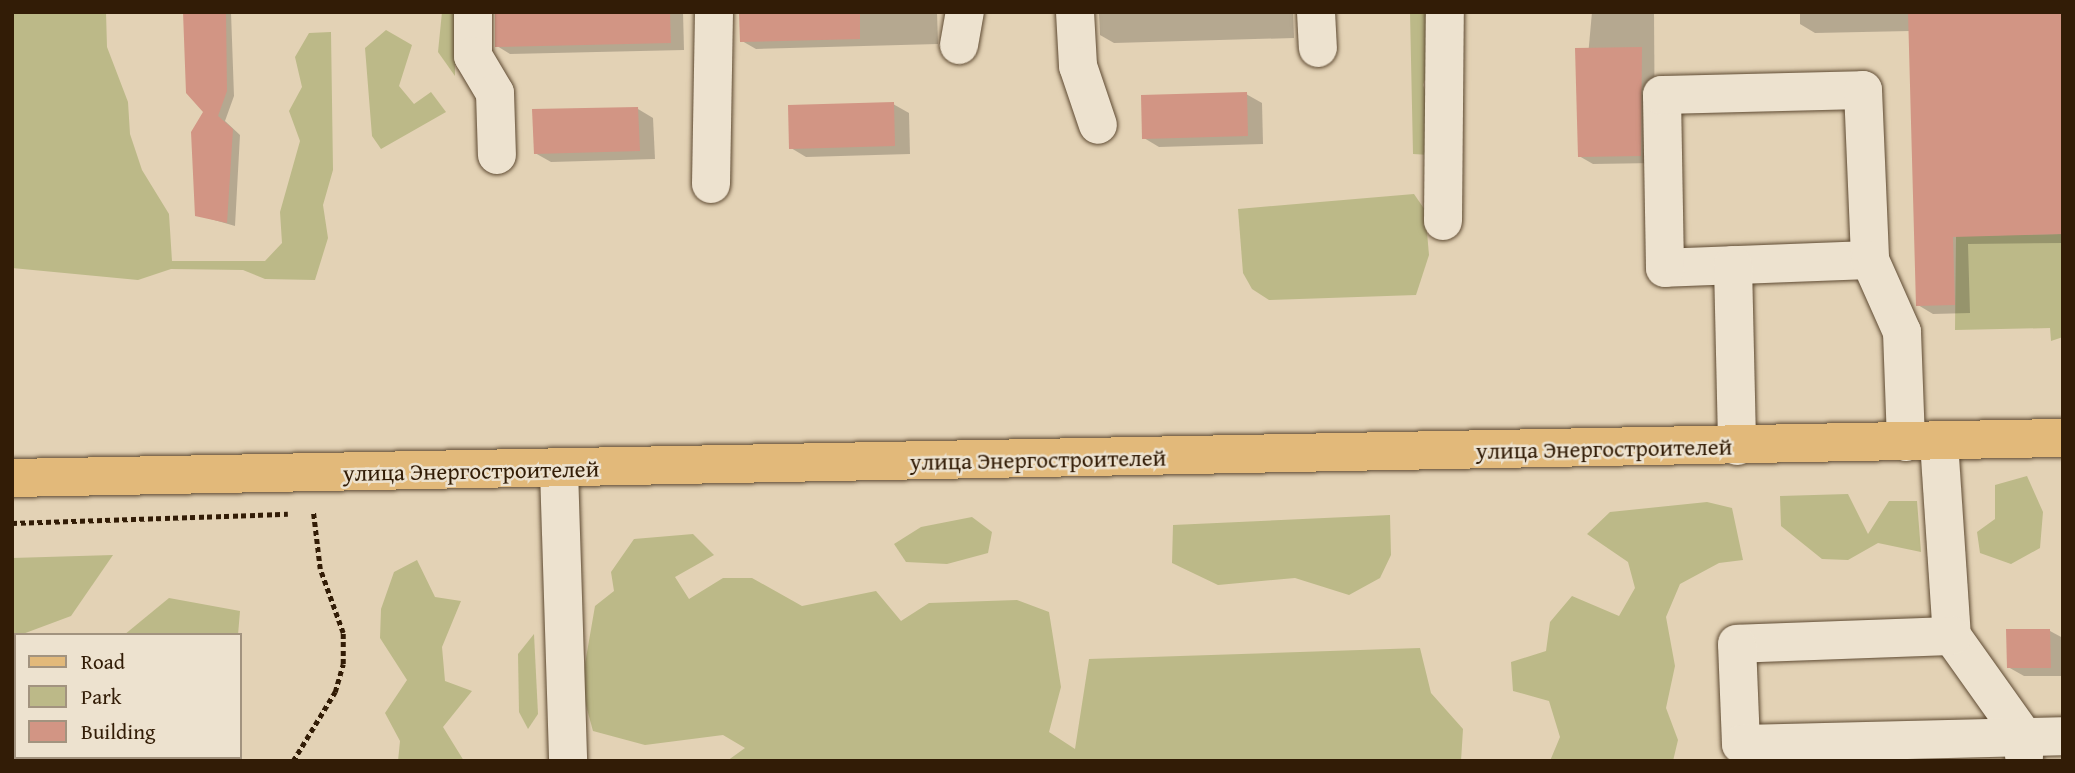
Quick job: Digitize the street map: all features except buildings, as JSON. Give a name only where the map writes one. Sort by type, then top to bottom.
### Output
[{"type":"main road","name":"улица Энергостроителей","points":[[12,478],[559,470],[2063,438]]},
{"type":"lane","points":[[473,12],[473,56],[495,93],[497,155]]},
{"type":"lane","points":[[711,184],[714,12]]},
{"type":"lane","points":[[1074,12],[1078,66],[1098,125]]},
{"type":"lane","points":[[1443,221],[1445,12]]},
{"type":"lane","points":[[1870,260],[1665,268],[1662,96],[1863,90],[1870,260],[1902,332],[1952,636],[2023,749]]},
{"type":"lane","points":[[1733,265],[1737,446]]},
{"type":"lane","points":[[559,470],[568,761]]},
{"type":"lane","points":[[1952,636],[1737,644],[1741,744],[2023,749],[2063,736]]},
{"type":"path","points":[[293,761],[335,692],[342,664],[342,633],[320,569],[310,474]]},
{"type":"path","points":[[12,523],[297,513]]},
{"type":"green space","points":[[12,12],[106,12],[107,47],[128,102],[130,134],[142,170],[169,214],[172,261],[265,261],[282,243],[280,212],[300,141],[289,111],[302,87],[295,57],[309,33],[331,32],[333,170],[323,205],[328,238],[315,280],[265,279],[243,270],[171,269],[138,280],[12,268]]},
{"type":"green space","points":[[442,12],[455,12],[455,76],[438,52]]},
{"type":"green space","points":[[1410,12],[1430,12],[1431,61],[1423,85],[1434,113],[1430,155],[1413,154]]},
{"type":"green space","points":[[386,30],[412,45],[399,86],[414,104],[431,92],[446,112],[381,149],[372,136],[365,48]]},
{"type":"green space","points":[[1414,194],[1425,210],[1429,255],[1416,295],[1269,300],[1252,289],[1243,273],[1238,209]]},
{"type":"green space","points":[[2063,234],[2063,337],[2051,341],[2050,328],[1955,330],[1956,236]]},
{"type":"green space","points":[[2027,476],[2043,512],[2040,548],[2011,564],[1980,553],[1977,532],[1995,519],[1995,485]]},
{"type":"green space","points":[[1848,494],[1868,534],[1889,501],[1917,501],[1921,552],[1878,543],[1848,560],[1822,559],[1781,526],[1780,496]]},
{"type":"green space","points":[[1707,502],[1732,508],[1743,560],[1719,563],[1680,584],[1666,617],[1675,666],[1666,708],[1678,740],[1673,761],[1550,761],[1560,737],[1549,701],[1513,691],[1511,662],[1546,651],[1550,622],[1572,596],[1619,616],[1635,588],[1628,562],[1587,534],[1610,512]]},
{"type":"green space","points":[[1390,515],[1391,555],[1380,578],[1349,595],[1295,578],[1218,585],[1172,563],[1173,525]]},
{"type":"green space","points":[[972,517],[992,532],[988,553],[947,564],[906,562],[894,544],[921,527]]},
{"type":"green space","points":[[693,534],[714,555],[675,577],[689,599],[723,578],[752,578],[802,606],[876,591],[901,621],[929,603],[1017,600],[1049,612],[1061,687],[1049,732],[1075,749],[1089,659],[1420,648],[1431,693],[1463,729],[1461,761],[727,761],[745,748],[723,735],[645,745],[593,731],[581,687],[595,606],[614,591],[611,572],[634,539]]},
{"type":"green space","points":[[113,555],[71,616],[25,633],[14,633],[12,638],[12,558]]},
{"type":"green space","points":[[417,560],[435,597],[461,601],[442,647],[445,681],[472,691],[443,727],[464,761],[398,761],[400,741],[385,713],[407,680],[380,638],[381,609],[394,572]]},
{"type":"green space","points":[[169,598],[240,611],[238,633],[126,633]]},
{"type":"green space","points":[[534,634],[538,714],[528,729],[519,712],[518,654]]},
{"type":"green space","points":[[12,735],[14,759],[214,761],[12,761]]}]
